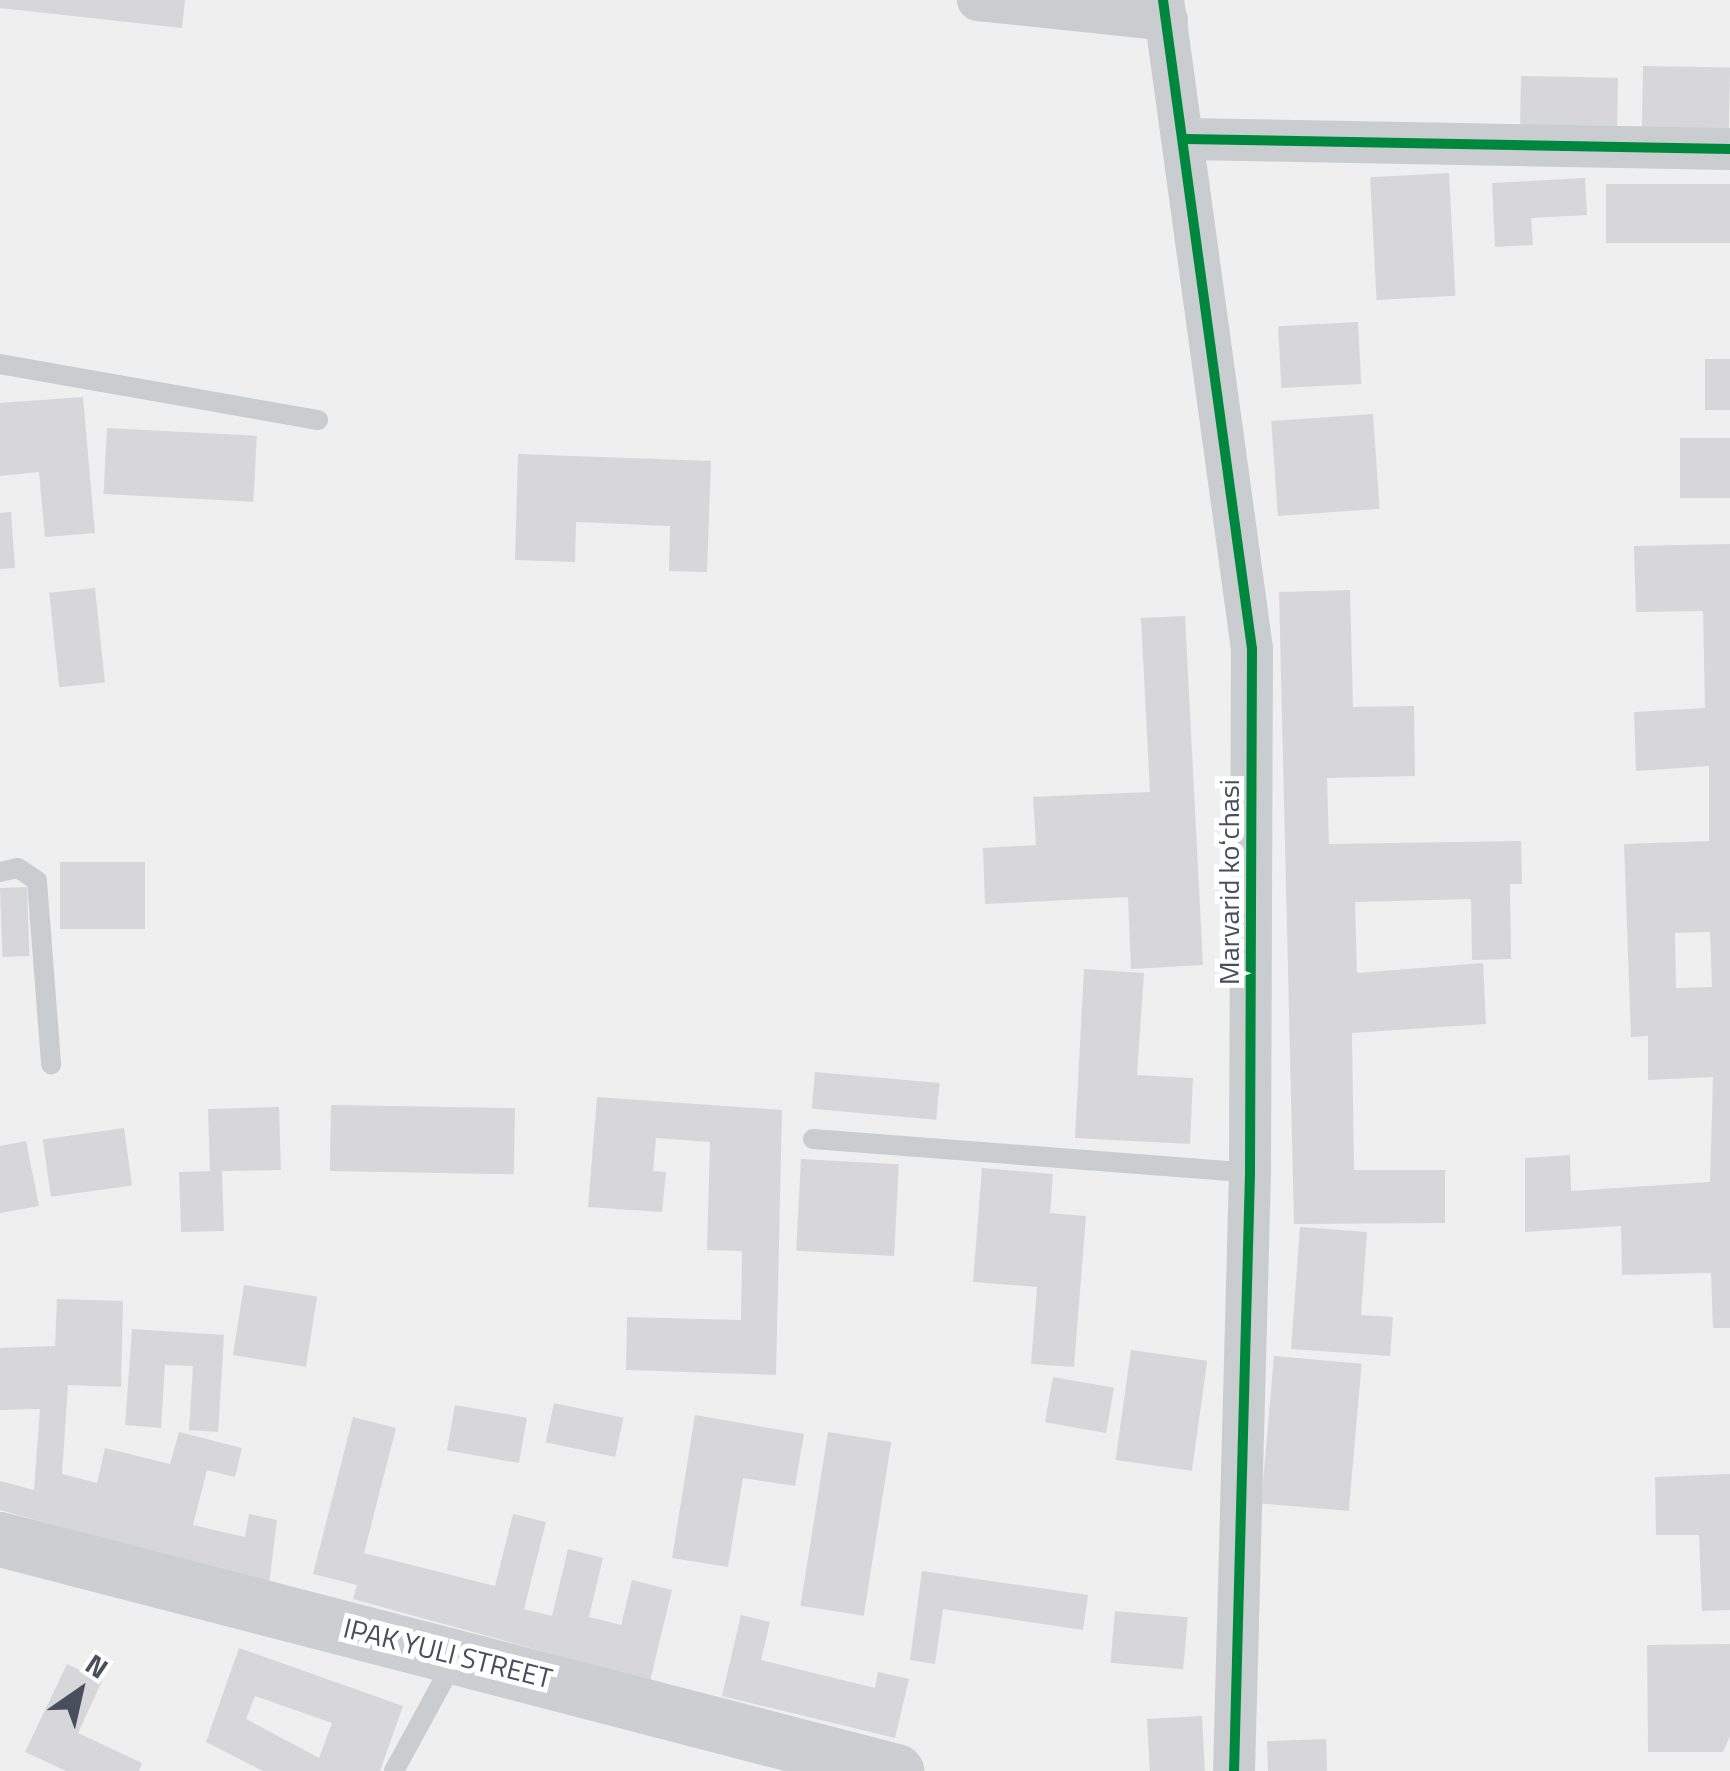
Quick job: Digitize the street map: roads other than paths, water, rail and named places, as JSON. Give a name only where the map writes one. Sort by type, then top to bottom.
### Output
[{"type":"main road","name":"IPAK YULI STREET","points":[[0,1539],[896,1771]]},
{"type":"street","points":[[978,0],[1165,10]]},
{"type":"street","name":"Marvarid koʻchasi","points":[[1165,10],[1252,649],[1250,1173],[1234,1771]]},
{"type":"street","points":[[1185,139],[1730,149]]},
{"type":"lane","points":[[0,364],[318,420]]},
{"type":"lane","points":[[0,872],[18,868],[36,880],[52,1064]]},
{"type":"lane","points":[[812,1139],[1250,1173]]},
{"type":"lane","points":[[394,1771],[457,1655]]}]
